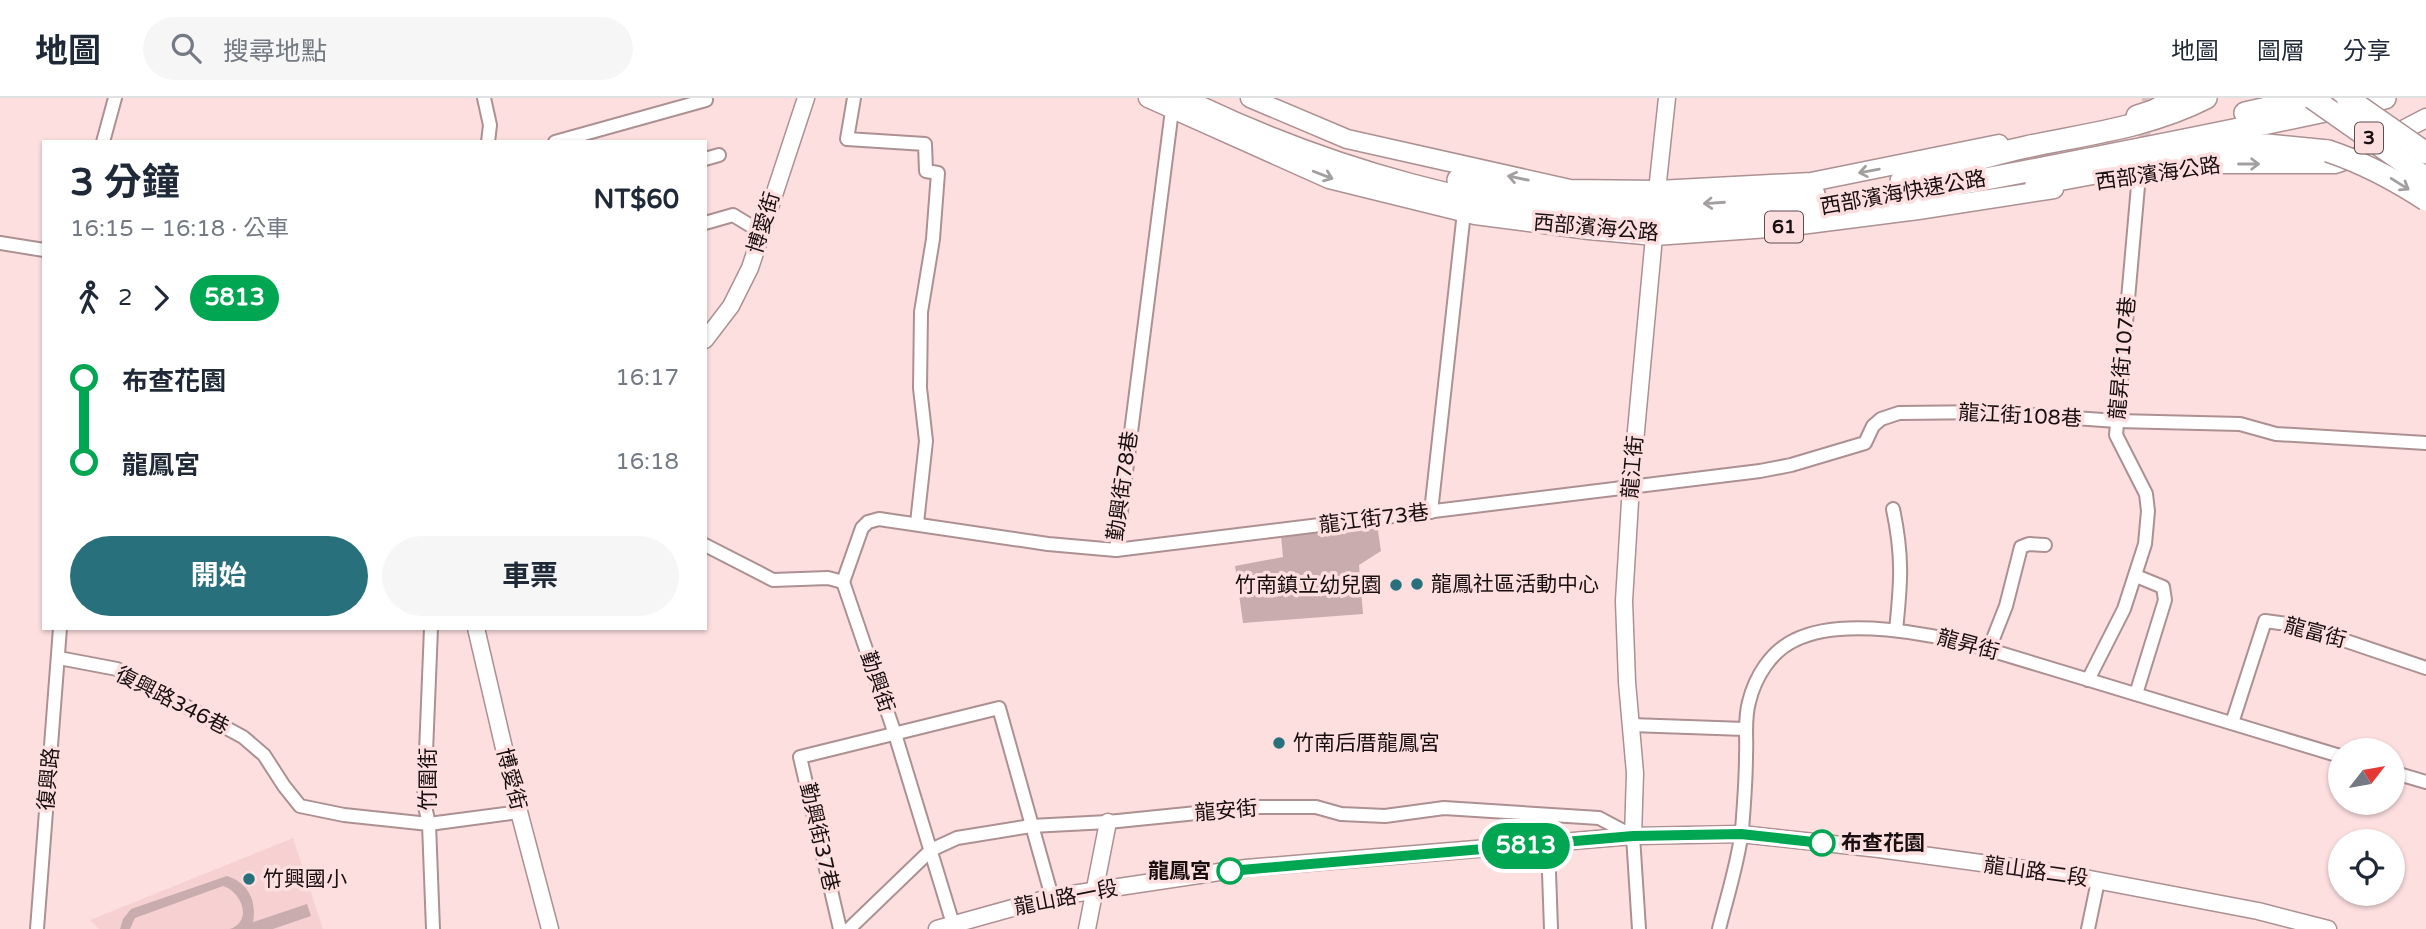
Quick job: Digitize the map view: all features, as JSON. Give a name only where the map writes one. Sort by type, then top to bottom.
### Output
[{"type":"highway","name":"西部濱海快速公路","points":[[1215,98],[1333,148],[1403,169],[1532,196],[1656,215]]},
{"type":"highway","points":[[1900,180],[2024,148],[2112,131],[2160,118],[2206,98]]},
{"type":"highway","name":"西部濱海快速公路","points":[[1177,104],[1322,158],[1401,183],[1526,210],[1745,217],[1900,180],[2111,143],[2311,98]]},
{"type":"highway","name":"3","points":[[2311,98],[2426,178]]},
{"type":"highway","name":"3","points":[[2347,98],[2426,153]]},
{"type":"highway","name":"西部濱海快速公路","points":[[1900,180],[2129,151],[2385,98]]},
{"type":"highway","points":[[1237,139],[1322,158]]},
{"type":"highway","points":[[1900,180],[2006,190],[2235,147],[2267,145],[2328,151],[2358,161],[2426,200]]},
{"type":"main road","name":"西部濱海公路","points":[[1149,98],[1177,104],[1237,139],[1329,179],[1464,212],[1589,230],[1811,182],[1900,180],[2128,118],[2154,109],[2173,98]]},
{"type":"main road","name":"西部濱海公路","points":[[1250,98],[1347,139],[1570,189],[1656,215],[1785,227],[1905,212],[2209,164],[2335,164],[2368,153],[2426,118]]},
{"type":"street","points":[[104,140],[115,98]]},
{"type":"street","points":[[484,98],[490,125],[488,140]]},
{"type":"street","name":"博愛街","points":[[707,337],[731,306],[750,268],[806,98]]},
{"type":"street","points":[[854,98],[847,139],[925,144],[926,171],[938,173],[933,239],[921,312],[920,388],[926,442],[917,523]]},
{"type":"street","name":"龍江街","points":[[1633,836],[1635,773],[1623,601],[1631,485],[1667,98]]},
{"type":"street","points":[[571,140],[603,136],[706,100]]},
{"type":"street","name":"勤興街78巷","points":[[843,582],[862,528],[868,522],[879,519],[1048,544],[1116,550],[1177,104]]},
{"type":"street","points":[[707,158],[719,155]]},
{"type":"street","name":"龍昇街107巷","points":[[2088,680],[2124,609],[2145,544],[2148,510],[2146,494],[2116,435],[2138,186]]},
{"type":"street","points":[[1431,512],[1464,212]]},
{"type":"street","points":[[707,222],[733,215],[761,232]]},
{"type":"street","points":[[0,243],[42,250]]},
{"type":"street","name":"龍江街108巷","points":[[1631,485],[1791,465],[1865,443],[1873,426],[1881,419],[1899,413],[1991,412],[2116,421],[2240,424],[2276,434],[2426,443]]},
{"type":"street","name":"龍江街73巷","points":[[1116,550],[1631,485]]},
{"type":"street","points":[[1893,509],[1900,541],[1902,576],[1896,630]]},
{"type":"street","points":[[1989,649],[2006,606],[2021,547],[2029,544],[2045,545]]},
{"type":"street","points":[[707,546],[773,580],[828,578],[843,582]]},
{"type":"street","points":[[2136,576],[2163,587],[2165,600],[2136,694]]},
{"type":"street","name":"勤興街","points":[[843,582],[931,850],[945,927]]},
{"type":"street","name":"龍富街","points":[[2232,723],[2265,621],[2302,626],[2426,668]]},
{"type":"street","name":"復興路","points":[[37,929],[60,630]]},
{"type":"street","name":"竹圍街","points":[[431,630],[424,802],[429,824],[433,929]]},
{"type":"street","name":"博愛街","points":[[476,630],[519,812],[550,929]]},
{"type":"street","name":"龍昇街","points":[[1719,929],[1741,834],[1748,704],[1755,683],[1770,658],[1795,640],[1829,631],[1896,630],[1931,634],[1989,649],[2328,752]]},
{"type":"street","name":"復興路346巷","points":[[59,658],[117,669],[243,737],[264,755],[300,806],[344,815],[429,824],[519,812]]},
{"type":"street","points":[[895,734],[999,708],[1052,897]]},
{"type":"street","points":[[1631,725],[1745,729]]},
{"type":"street","name":"勤興街37巷","points":[[840,929],[800,757],[895,734]]},
{"type":"street","points":[[2405,775],[2425,779]]},
{"type":"street","name":"龍安街","points":[[849,929],[931,850],[957,838],[1031,826],[1108,822],[1255,807],[1315,807],[1363,816],[1385,816],[1444,808],[1599,818],[1633,836]]},
{"type":"street","points":[[1547,815],[1550,929]]},
{"type":"street","points":[[1087,929],[1108,822]]},
{"type":"street","name":"龍山路一段","points":[[945,927],[1052,897],[1246,868],[1633,836],[1741,834]]},
{"type":"street","name":"龍山路二段","points":[[1741,834],[1879,849],[2098,881],[2258,911],[2328,929]]},
{"type":"street","points":[[1633,836],[1639,929]]},
{"type":"street","points":[[2088,929],[2098,881]]},
{"type":"shaded area","points":[[1377,524],[1381,551],[1359,565],[1363,614],[1243,623],[1235,566],[1283,557],[1281,536]]},
{"type":"shaded area","name":"竹興國小","points":[[293,838],[323,929],[99,929],[90,920]]},
{"type":"shaded area","points":[[227,876],[240,883],[249,893],[254,907],[253,922],[307,904],[311,916],[273,929],[230,929],[237,925],[243,913],[240,900],[230,889],[223,886],[135,918],[130,929],[120,929],[123,919],[131,909]]},
{"type":"tunnel","points":[[2142,155],[2148,98]]},
{"type":"bus line","name":"5813","points":[[1230,871],[1633,836],[1741,834],[1822,843]]},
{"type":"place","name":"龍鳳社區活動中心","points":[[1417,584]]},
{"type":"place","name":"竹南鎮立幼兒園","points":[[1396,585]]},
{"type":"place","name":"竹南后厝龍鳳宮","points":[[1279,743]]},
{"type":"place","name":"布查花園","points":[[1822,843]]},
{"type":"place","name":"龍鳳宮","points":[[1230,871]]},
{"type":"place","name":"竹興國小","points":[[249,879]]}]
